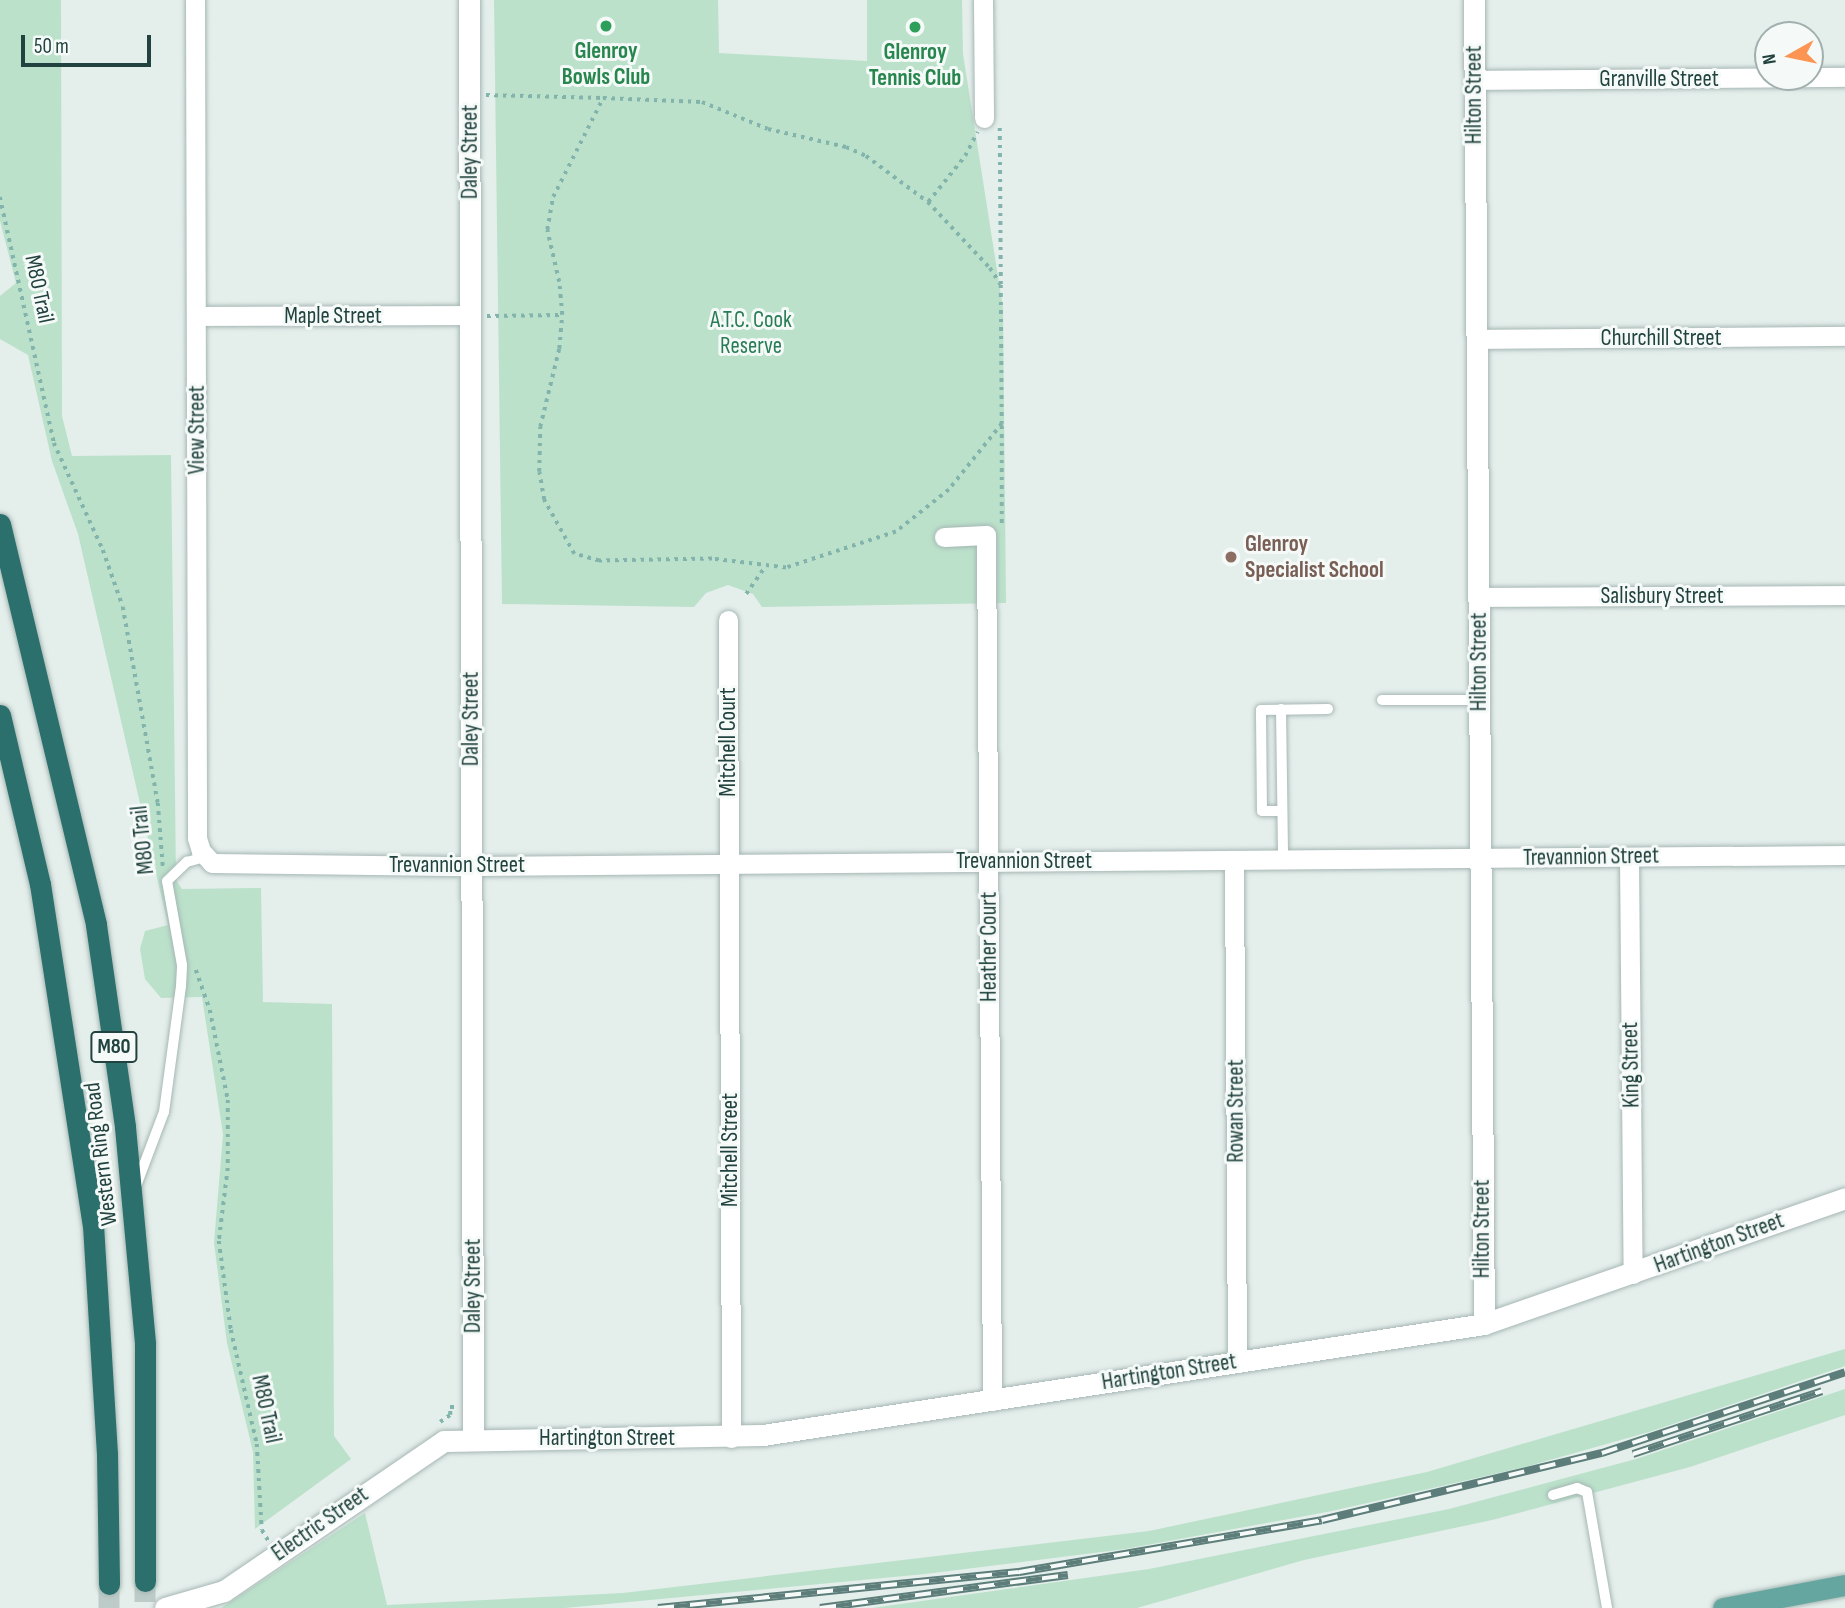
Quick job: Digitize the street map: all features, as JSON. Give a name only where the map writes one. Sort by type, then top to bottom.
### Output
[{"type":"highway","name":"Western Ring Road","points":[[0,524],[96,925],[133,1195],[148,1429],[145,1581]]},
{"type":"highway","name":"Western Ring Road","points":[[0,715],[40,884],[93,1225],[107,1441],[109,1584]]},
{"type":"main road","points":[[1723,1608],[1845,1585]]},
{"type":"street","name":"View Street","points":[[195,0],[197,838],[205,857]]},
{"type":"street","name":"Daley Street","points":[[469,0],[474,1438]]},
{"type":"street","points":[[983,0],[992,122]]},
{"type":"street","name":"Hilton Street","points":[[1474,0],[1484,1324]]},
{"type":"street","name":"Granville Street","points":[[1474,80],[1845,77]]},
{"type":"street","name":"Maple Street","points":[[197,316],[470,315]]},
{"type":"street","name":"Churchill Street","points":[[1476,339],[1845,336]]},
{"type":"street","name":"Heather Court","points":[[944,537],[986,536],[992,1401]]},
{"type":"street","name":"Salisbury Street","points":[[1479,597],[1845,595]]},
{"type":"street","name":"Mitchell Court","points":[[728,620],[729,863]]},
{"type":"street","name":"Trevannion Street","points":[[205,857],[224,867],[1845,855]]},
{"type":"street","name":"King Street","points":[[1629,857],[1633,1274]]},
{"type":"street","name":"Rowan Street","points":[[1234,860],[1237,1362]]},
{"type":"street","name":"Mitchell Street","points":[[729,863],[731,1438]]},
{"type":"street","name":"Hartington Street","points":[[474,1438],[731,1438],[992,1401],[1484,1324],[1845,1198]]},
{"type":"street","name":"Electric Street","points":[[165,1608],[192,1604],[224,1591],[436,1443],[474,1438]]},
{"type":"lane","points":[[1382,701],[1479,700]]},
{"type":"lane","points":[[1281,709],[1283,860]]},
{"type":"lane","points":[[1282,811],[1262,811],[1261,710],[1328,709]]},
{"type":"lane","points":[[133,1195],[164,1112],[181,986],[182,965],[167,891],[168,880],[187,862],[205,857]]},
{"type":"lane","points":[[1553,1495],[1577,1488],[1587,1492],[1607,1608]]},
{"type":"path","points":[[470,94],[702,102],[758,126],[822,139],[866,156],[928,202],[975,250],[1001,285]]},
{"type":"path","points":[[603,98],[549,211],[547,230],[562,315],[537,452],[544,499],[574,554],[640,563],[712,559],[764,568],[786,568],[886,537],[956,481],[1002,424],[1001,285],[992,122]]},
{"type":"path","points":[[928,202],[992,122]]},
{"type":"path","name":"M80 Trail","points":[[0,197],[54,443],[103,550],[123,607],[158,803],[167,891]]},
{"type":"path","points":[[470,315],[562,315]]},
{"type":"path","points":[[747,594],[764,568]]},
{"type":"path","name":"M80 Trail","points":[[195,966],[210,1010],[228,1100],[228,1168],[219,1241],[231,1329],[257,1444],[262,1530]]},
{"type":"path","points":[[433,1427],[450,1415],[450,1407],[474,1414]]},
{"type":"green space","points":[[0,0],[61,0],[62,416],[72,456],[171,455],[176,880],[182,889],[261,888],[263,1002],[332,1004],[334,1436],[351,1459],[255,1529],[253,1452],[227,1343],[214,1243],[223,1134],[202,997],[161,998],[145,979],[140,949],[145,931],[168,925],[78,534],[52,461],[28,355],[0,339],[0,296],[16,283],[0,221]]},
{"type":"green space","name":"A.T.C. Cook Reserve","points":[[494,0],[718,0],[719,53],[867,61],[867,0],[962,0],[963,54],[1003,308],[1006,603],[762,607],[753,594],[728,585],[706,593],[694,607],[502,604]]},
{"type":"green space","points":[[1845,1349],[1845,1366],[1649,1432],[1525,1467],[1332,1511],[1125,1549],[925,1574],[565,1608],[221,1608],[365,1513],[387,1605],[623,1593],[1149,1531],[1427,1472]]},
{"type":"green space","points":[[1845,1389],[1845,1415],[1690,1467],[1492,1520],[1304,1560],[1137,1608],[872,1608],[1149,1569],[1449,1509],[1636,1459]]},
{"type":"tunnel","points":[[145,1581],[145,1608]]},
{"type":"tunnel","points":[[109,1584],[109,1608]]},
{"type":"railway","points":[[658,1608],[1019,1572],[1322,1520],[1602,1453],[1845,1372]]},
{"type":"railway","points":[[1633,1454],[1822,1391]]},
{"type":"railway","points":[[820,1608],[1068,1575]]},
{"type":"place","name":"Glenroy Bowls Club","points":[[606,26]]},
{"type":"place","name":"Glenroy Tennis Club","points":[[915,27]]},
{"type":"place","name":"Glenroy Specialist School","points":[[1231,557]]}]
